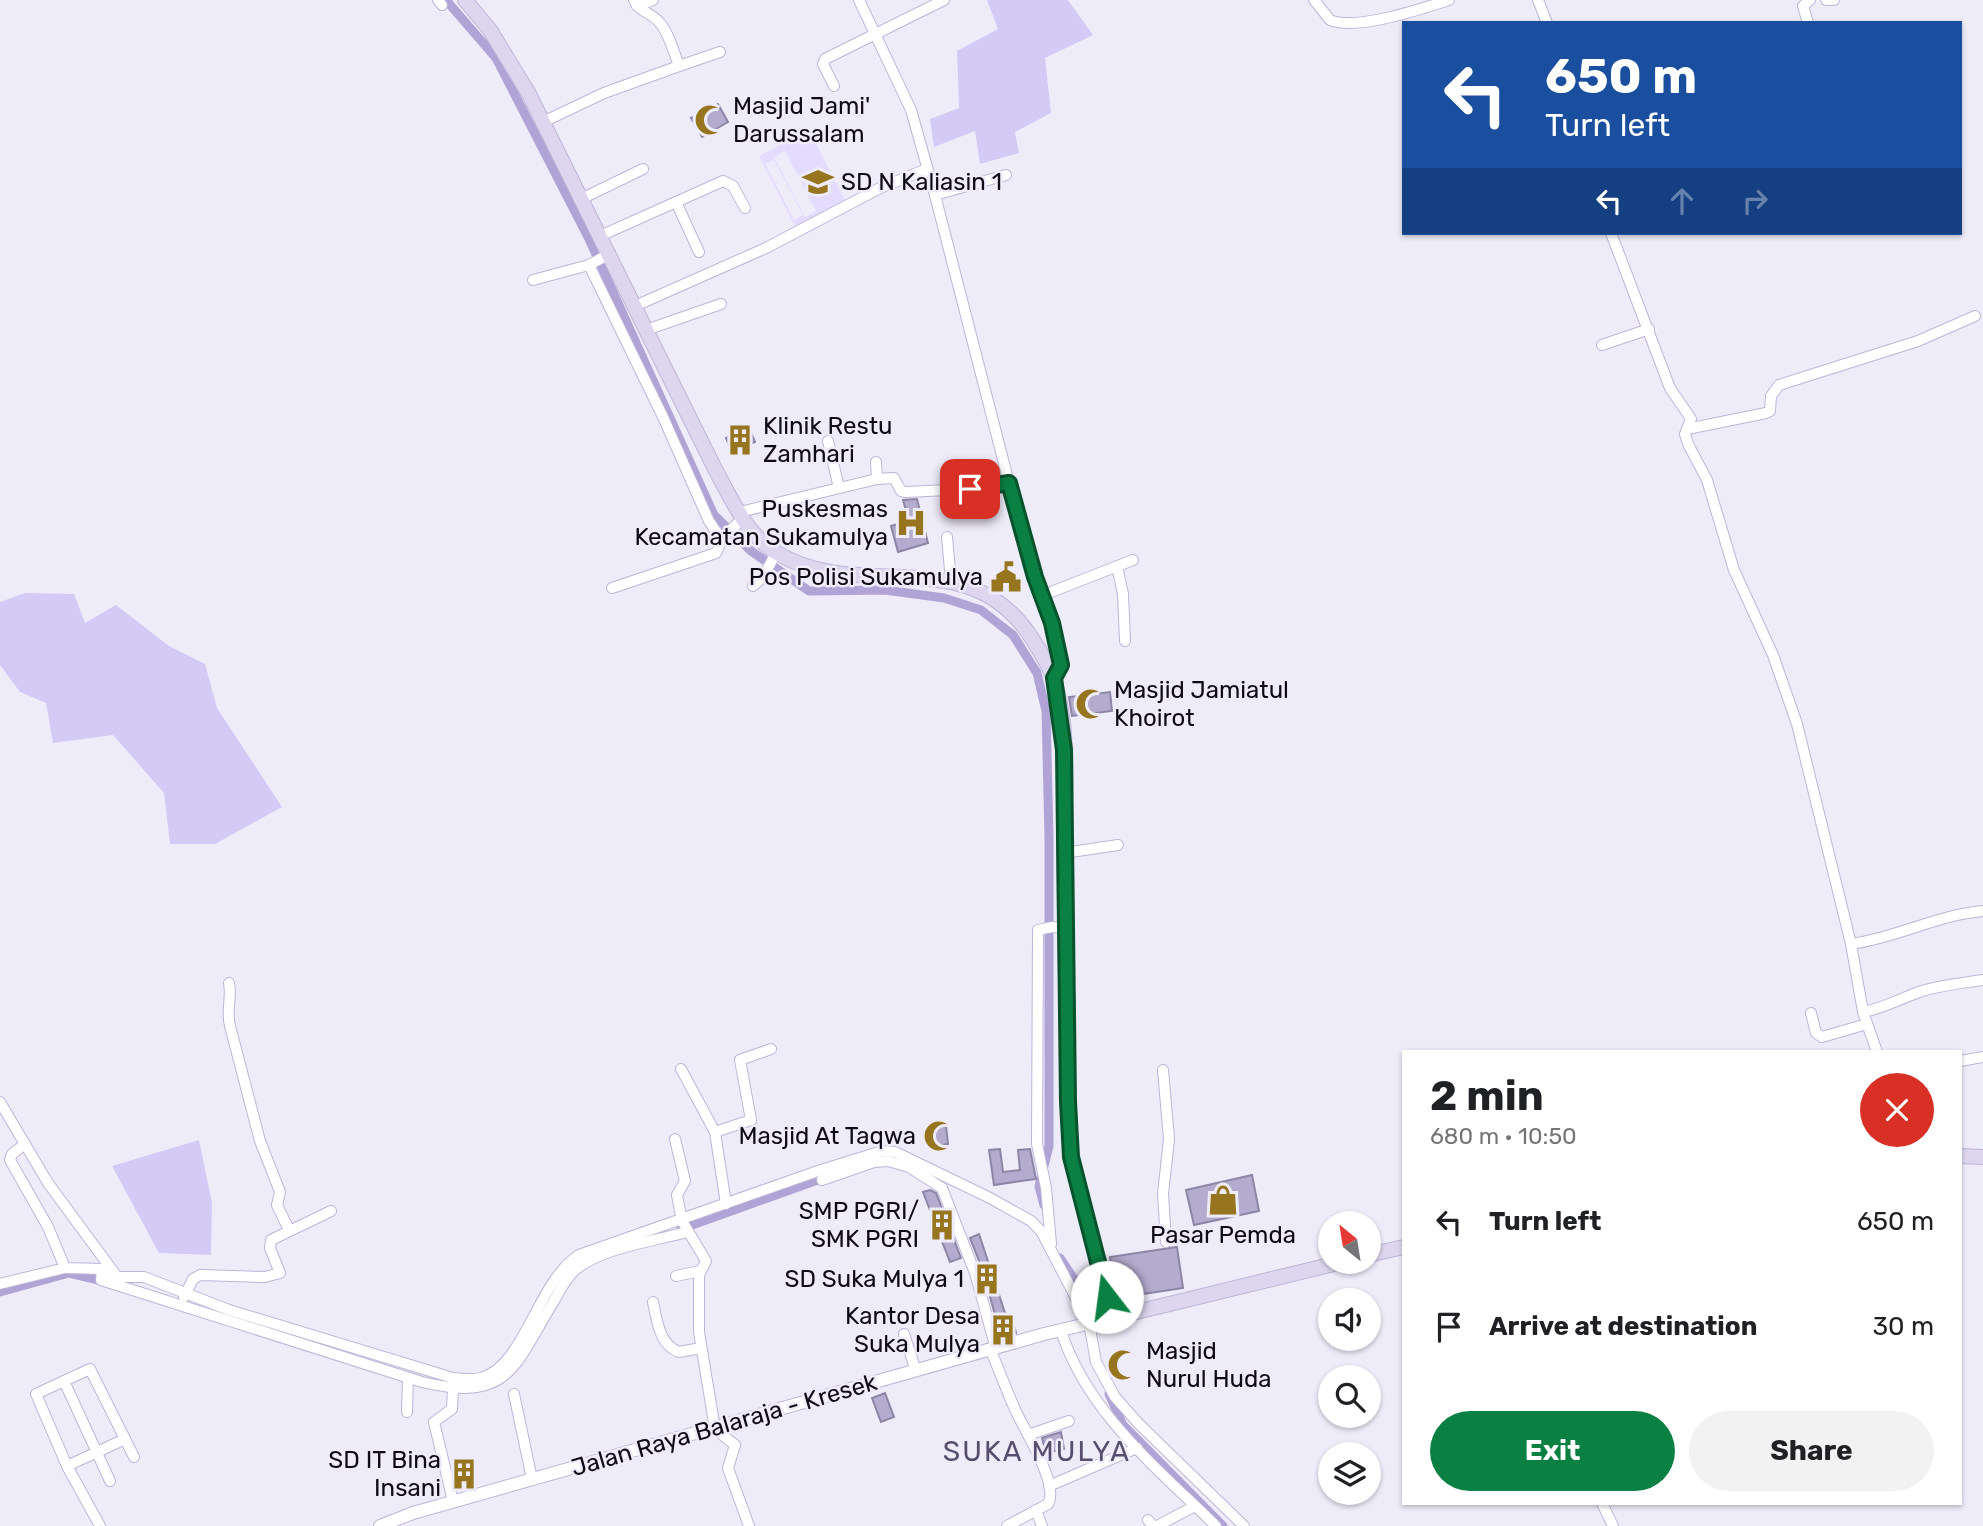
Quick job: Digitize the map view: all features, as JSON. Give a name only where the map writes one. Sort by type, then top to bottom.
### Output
[{"type":"main road","points":[[465,0],[499,45],[543,122],[739,519],[775,557],[830,573],[916,576],[951,581],[984,594],[1008,609],[1026,631],[1054,678],[1064,750],[1065,853],[1054,927],[1071,1157],[1112,1318],[1318,1268]]},
{"type":"main road","points":[[1962,1156],[1983,1157]]},
{"type":"main road","points":[[1381,1252],[1402,1247]]},
{"type":"street","points":[[635,3],[653,0]]},
{"type":"street","points":[[859,0],[877,33],[911,110],[1009,483],[1041,596],[1052,623],[1061,665],[1054,678]]},
{"type":"street","points":[[834,86],[824,60],[944,0]]},
{"type":"street","points":[[1314,0],[1329,20],[1347,23],[1385,18],[1449,0]]},
{"type":"street","points":[[1538,0],[1546,21]]},
{"type":"street","points":[[1807,21],[1803,6],[1810,0]]},
{"type":"street","points":[[1826,0],[1834,0]]},
{"type":"street","points":[[635,3],[659,21],[679,66]]},
{"type":"street","points":[[543,122],[604,93],[720,52]]},
{"type":"street","points":[[582,199],[643,169]]},
{"type":"street","points":[[635,306],[745,257],[880,188],[927,169]]},
{"type":"street","points":[[935,195],[1006,175]]},
{"type":"street","points":[[600,236],[723,181],[733,186],[745,208]]},
{"type":"street","points":[[676,202],[699,252]]},
{"type":"street","points":[[1612,235],[1670,388],[1691,419],[1687,429],[1688,444],[1707,480],[1734,570],[1773,655],[1797,724],[1851,944],[1863,1012],[1876,1050]]},
{"type":"street","points":[[533,280],[591,265],[608,255]]},
{"type":"street","points":[[591,265],[709,521],[722,539]]},
{"type":"street","points":[[646,330],[721,304]]},
{"type":"street","points":[[1687,429],[1766,413],[1770,411],[1771,396],[1779,385],[1918,341],[1975,316]]},
{"type":"street","points":[[1602,345],[1649,328]]},
{"type":"street","points":[[828,441],[839,488]]},
{"type":"street","points":[[876,462],[877,479]]},
{"type":"street","points":[[612,588],[711,556],[719,550],[722,539],[739,519],[839,488],[894,478],[901,491],[906,492],[970,489],[1009,483]]},
{"type":"street","points":[[947,537],[951,581]]},
{"type":"street","points":[[753,586],[775,557]]},
{"type":"street","points":[[1041,596],[1133,561]]},
{"type":"street","points":[[1117,566],[1123,594],[1125,641]]},
{"type":"street","points":[[1065,853],[1118,845]]},
{"type":"street","points":[[1851,944],[1899,934],[1951,916],[1983,911]]},
{"type":"street","points":[[1051,1248],[1047,1197],[1037,1144],[1037,947],[1038,930],[1054,927]]},
{"type":"street","points":[[1863,1012],[1884,1009],[1900,999],[1926,990],[1983,980]]},
{"type":"street","points":[[229,983],[231,993],[227,1012],[230,1026],[260,1141],[280,1192],[277,1205],[289,1230]]},
{"type":"street","points":[[1811,1013],[1816,1033],[1822,1037],[1867,1024]]},
{"type":"street","points":[[715,1132],[751,1120],[740,1060],[771,1049]]},
{"type":"street","points":[[1962,1061],[1983,1057]]},
{"type":"street","points":[[681,1069],[715,1132],[726,1204]]},
{"type":"street","points":[[1163,1070],[1169,1139],[1163,1194],[1166,1242]]},
{"type":"street","points":[[0,1102],[48,1183],[117,1276]]},
{"type":"street","points":[[675,1139],[685,1181],[677,1195],[684,1226],[705,1259],[700,1271],[701,1348],[715,1429],[735,1445],[728,1468],[749,1526]]},
{"type":"street","points":[[24,1144],[12,1154],[10,1160],[48,1227],[65,1268]]},
{"type":"street","points":[[102,1273],[303,1339],[408,1378],[453,1388],[480,1388],[499,1381],[506,1374],[533,1339],[564,1284],[578,1268],[684,1226],[726,1204],[864,1156],[882,1151],[895,1152],[1031,1221],[1051,1248],[1086,1323],[1096,1362],[1104,1379],[1129,1415],[1144,1445],[1215,1526]]},
{"type":"street","points":[[822,1180],[874,1162],[888,1161],[909,1167],[943,1188],[975,1273],[993,1350],[1015,1410],[1049,1486],[1050,1502],[1007,1526]]},
{"type":"street","points":[[183,1300],[193,1279],[200,1275],[265,1278],[280,1273],[270,1244],[273,1238],[331,1211]]},
{"type":"street","points":[[303,1339],[453,1378],[478,1379],[499,1369],[506,1361],[556,1274],[572,1259],[586,1251],[684,1226]]},
{"type":"street","points":[[0,1284],[65,1268],[144,1277],[183,1300]]},
{"type":"street","points":[[676,1276],[700,1271]]},
{"type":"street","points":[[653,1302],[661,1334],[669,1347],[679,1352],[701,1348]]},
{"type":"street","name":"Jalan Raya Balaraja - Kresek","points":[[380,1526],[453,1501],[1086,1323],[1112,1318]]},
{"type":"street","points":[[1065,1329],[1076,1372],[1102,1408],[1244,1526]]},
{"type":"street","points":[[904,1334],[916,1371]]},
{"type":"street","points":[[100,1526],[67,1466],[35,1395],[92,1370],[134,1457]]},
{"type":"street","points":[[407,1412],[408,1378]]},
{"type":"street","points":[[64,1381],[110,1480]]},
{"type":"street","points":[[453,1388],[452,1409],[434,1422],[453,1501]]},
{"type":"street","points":[[514,1394],[531,1479]]},
{"type":"street","points":[[1028,1435],[1069,1421]]},
{"type":"street","points":[[67,1466],[125,1439]]},
{"type":"street","points":[[1049,1486],[1144,1445]]},
{"type":"street","points":[[1603,1505],[1612,1526]]},
{"type":"street","points":[[1148,1520],[1153,1526],[1157,1526],[1195,1506]]},
{"type":"street","points":[[1036,1510],[1042,1526]]},
{"type":"shaded area","points":[[987,0],[1068,0],[1093,35],[1045,58],[1051,113],[1015,132],[1019,153],[980,164],[975,131],[934,147],[930,119],[959,108],[957,51],[998,29]]},
{"type":"shaded area","name":"SD N Kaliasin 1","points":[[809,130],[845,200],[795,226],[759,156]],"holes":[[[785,151],[816,211],[805,217],[774,157]],[[774,160],[803,215],[794,220],[765,164]]]},
{"type":"shaded area","points":[[25,593],[74,594],[85,623],[116,605],[169,646],[205,664],[217,708],[282,807],[215,844],[170,844],[164,793],[113,735],[53,743],[46,703],[20,692],[0,665],[0,602]]},
{"type":"shaded area","points":[[199,1140],[212,1203],[211,1255],[159,1253],[112,1166]]},
{"type":"building","name":"Masjid Jami' Darussalam","points":[[718,104],[728,122],[702,137],[691,118]]},
{"type":"building","name":"Klinik Restu Zamhari","points":[[749,428],[755,442],[732,452],[726,438]]},
{"type":"building","name":"Puskesmas Kecamatan Sukamulya","points":[[917,499],[928,543],[898,552],[891,526],[909,521],[903,500]]},
{"type":"building","name":"Masjid Jamiatul Khoirot","points":[[1110,692],[1112,711],[1072,716],[1069,697]]},
{"type":"building","name":"Masjid At Taqwa","points":[[946,1126],[948,1144],[932,1147],[930,1128]]},
{"type":"building","points":[[1000,1149],[1003,1172],[1020,1170],[1018,1150],[1030,1149],[1036,1179],[994,1185],[989,1150]]},
{"type":"building","name":"Pasar Pemda","points":[[1252,1175],[1259,1211],[1194,1225],[1186,1190]]},
{"type":"building","name":"SMP PGRI/ SMK PGRI","points":[[930,1190],[936,1193],[961,1258],[950,1262],[923,1192]]},
{"type":"building","name":"SD Suka Mulya 1","points":[[979,1234],[1008,1322],[1013,1321],[1016,1333],[1001,1337],[983,1271],[970,1238]]},
{"type":"building","points":[[1177,1247],[1183,1288],[1117,1298],[1110,1257]]},
{"type":"building","points":[[885,1393],[894,1417],[881,1422],[872,1398]]},
{"type":"building","points":[[1061,1432],[1064,1449],[1046,1453],[1042,1438]]},
{"type":"waterway","points":[[446,0],[496,58],[589,239],[714,515],[751,551],[809,591],[885,590],[944,598],[981,610],[1013,635],[1037,673],[1046,711],[1049,838],[1049,1146],[1039,1186],[1044,1205]]},
{"type":"waterway","points":[[681,1229],[826,1177]]},
{"type":"waterway","points":[[1060,1258],[1084,1294],[1086,1314]]},
{"type":"waterway","points":[[0,1292],[69,1273],[107,1282]]},
{"type":"waterway","points":[[1109,1394],[1123,1425],[1223,1526]]},
{"type":"place","name":"Masjid Jami' Darussalam","points":[[710,120]]},
{"type":"place","name":"SD N Kaliasin 1","points":[[818,182]]},
{"type":"place","name":"Klinik Restu Zamhari","points":[[740,440]]},
{"type":"place","name":"Puskesmas Kecamatan Sukamulya","points":[[911,523]]},
{"type":"place","name":"Pos Polisi Sukamulya","points":[[1006,577]]},
{"type":"place","name":"Masjid Jamiatul Khoirot","points":[[1091,704]]},
{"type":"place","name":"Masjid At Taqwa","points":[[939,1136]]},
{"type":"place","name":"Pasar Pemda","points":[[1223,1200]]},
{"type":"place","name":"SMP PGRI/ SMK PGRI","points":[[942,1225]]},
{"type":"place","name":"SD Suka Mulya 1","points":[[987,1279]]},
{"type":"place","name":"Kantor Desa Suka Mulya","points":[[1003,1330]]},
{"type":"place","name":"Masjid Nurul Huda","points":[[1123,1365]]},
{"type":"place","name":"SD IT Bina Insani","points":[[464,1474]]},
{"type":"district","name":"SUKA MULYA","points":[[1037,1451]]},
{"type":"route","points":[[970,489],[1009,483],[1035,577],[1052,623],[1061,665],[1054,678],[1064,750],[1071,1157],[1107,1297]]}]
